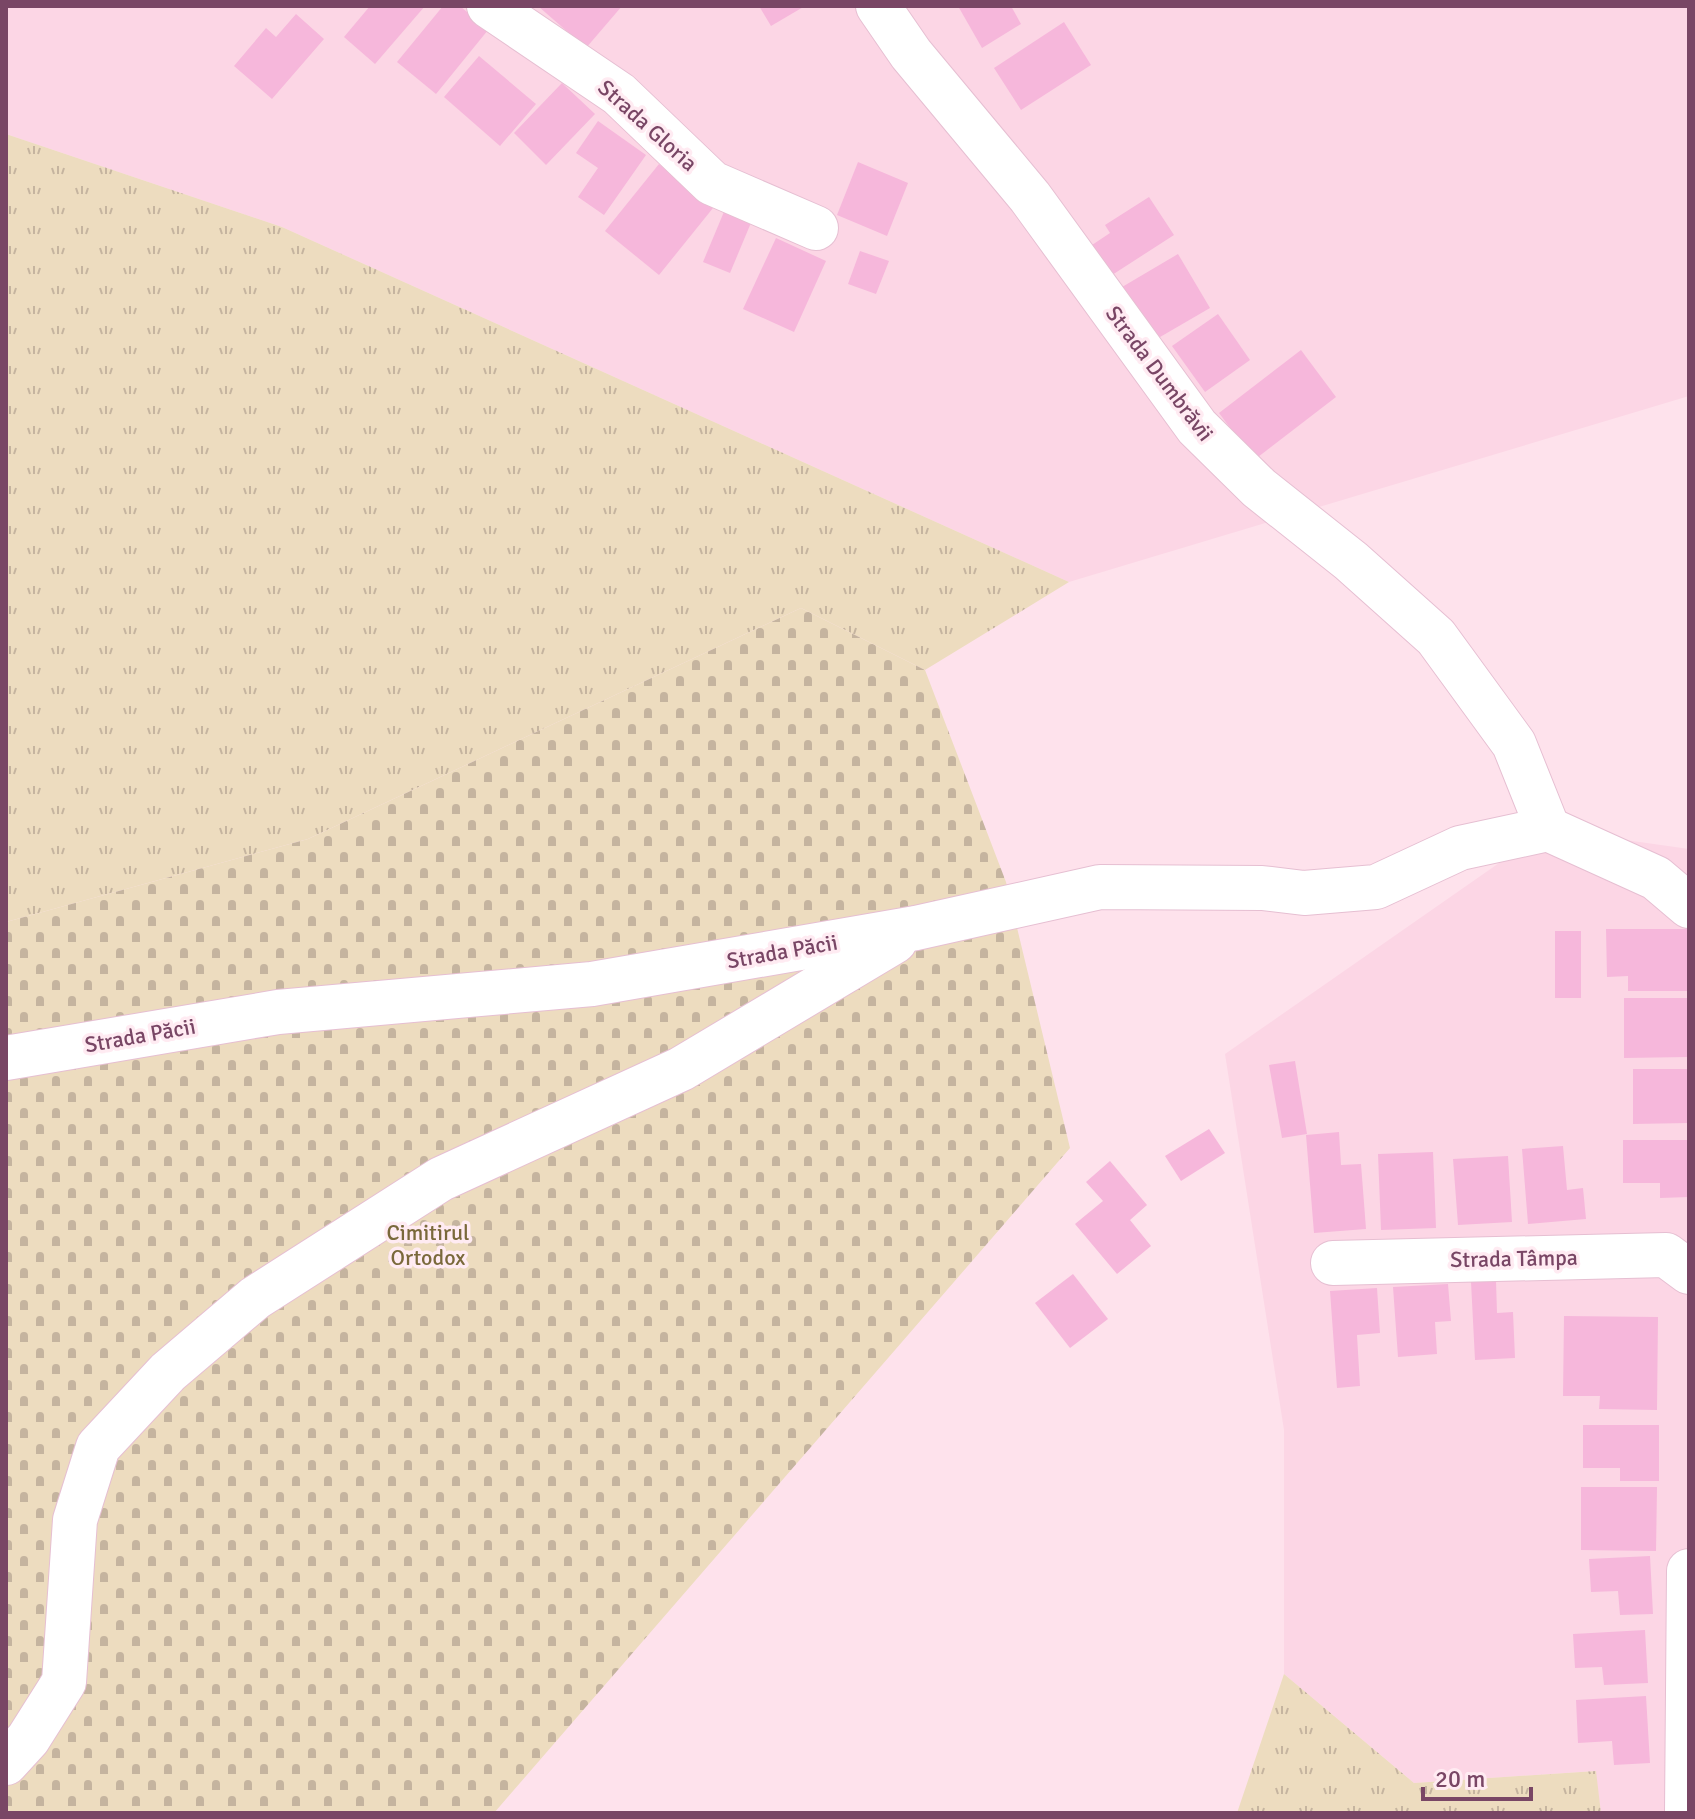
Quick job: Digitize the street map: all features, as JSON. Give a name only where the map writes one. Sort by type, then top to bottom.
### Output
[{"type":"street","name":"Strada Gloria","points":[[489,6],[619,94],[712,183],[816,228]]},
{"type":"street","name":"Strada Dumbrăvii","points":[[878,6],[911,54],[1030,197],[1197,427],[1259,488],[1351,561],[1436,637],[1514,744],[1548,829]]},
{"type":"street","points":[[1548,829],[1656,878],[1689,906]]},
{"type":"street","name":"Strada Păcii","points":[[6,1058],[278,1012],[592,984],[916,928],[1100,887],[1262,888],[1304,893],[1376,887],[1460,848],[1548,829]]},
{"type":"street","points":[[6,1763],[28,1739],[64,1682],[75,1520],[98,1447],[168,1372],[255,1298],[441,1179],[681,1069],[916,928]]},
{"type":"street","name":"Strada Tâmpa","points":[[1333,1263],[1666,1255],[1689,1272]]},
{"type":"street","points":[[1687,1813],[1689,1571]]},
{"type":"shaded area","points":[[6,6],[1689,6],[1689,396],[1069,582],[282,227],[6,134]]},
{"type":"shaded area","points":[[1548,829],[1689,849],[1689,1813],[1601,1813],[1595,1771],[1414,1783],[1284,1674],[1284,1430],[1225,1054]]},
{"type":"green space","points":[[6,134],[282,227],[1069,582],[925,670],[801,608],[308,839],[6,922]]},
{"type":"green space","name":"Cimitirul Ortodox","points":[[801,608],[925,670],[1006,882],[1070,1148],[494,1813],[6,1813],[6,922],[308,839]]},
{"type":"green space","points":[[1284,1674],[1414,1783],[1596,1771],[1601,1813],[1237,1813]]},
{"type":"building","points":[[370,6],[425,6],[375,64],[344,37]]},
{"type":"building","points":[[443,6],[460,6],[488,30],[436,94],[397,62]]},
{"type":"building","points":[[538,6],[622,6],[586,48]]},
{"type":"building","points":[[759,6],[805,6],[771,26]]},
{"type":"building","points":[[958,6],[1011,6],[1021,24],[982,48]]},
{"type":"building","points":[[296,14],[324,39],[272,99],[234,66],[266,28],[276,37]]},
{"type":"building","points":[[1064,22],[1091,65],[1021,110],[994,68]]},
{"type":"building","points":[[479,56],[536,104],[500,146],[444,97]]},
{"type":"building","points":[[562,83],[595,114],[546,165],[514,133]]},
{"type":"building","points":[[598,121],[646,155],[604,215],[578,197],[598,168],[576,153]]},
{"type":"building","points":[[858,162],[908,183],[887,236],[837,215]]},
{"type":"building","points":[[659,164],[713,208],[659,275],[605,231]]},
{"type":"building","points":[[1149,197],[1174,235],[1112,275],[1092,245],[1110,233],[1105,225]]},
{"type":"building","points":[[726,207],[753,218],[730,273],[703,262]]},
{"type":"building","points":[[776,238],[826,261],[794,332],[743,309]]},
{"type":"building","points":[[860,251],[889,261],[876,294],[848,284]]},
{"type":"building","points":[[1178,254],[1210,308],[1148,344],[1117,290]]},
{"type":"building","points":[[1218,314],[1250,360],[1205,392],[1172,346]]},
{"type":"building","points":[[1301,350],[1336,397],[1254,460],[1219,413]]},
{"type":"building","points":[[1606,929],[1689,929],[1689,991],[1628,991],[1628,976],[1607,977]]},
{"type":"building","points":[[1555,931],[1581,931],[1581,998],[1555,998]]},
{"type":"building","points":[[1624,998],[1689,998],[1689,1057],[1624,1058]]},
{"type":"building","points":[[1295,1061],[1307,1134],[1282,1138],[1269,1065]]},
{"type":"building","points":[[1633,1069],[1689,1069],[1689,1123],[1633,1124]]},
{"type":"building","points":[[1209,1129],[1225,1153],[1181,1181],[1165,1156]]},
{"type":"building","points":[[1339,1132],[1341,1165],[1361,1164],[1366,1229],[1314,1233],[1306,1135]]},
{"type":"building","points":[[1623,1140],[1689,1140],[1689,1197],[1660,1198],[1660,1183],[1623,1183]]},
{"type":"building","points":[[1563,1146],[1567,1190],[1583,1188],[1586,1219],[1528,1224],[1522,1149]]},
{"type":"building","points":[[1433,1152],[1436,1228],[1381,1230],[1378,1154]]},
{"type":"building","points":[[1508,1156],[1512,1222],[1458,1225],[1453,1159]]},
{"type":"building","points":[[1110,1161],[1147,1205],[1130,1220],[1151,1246],[1117,1274],[1075,1224],[1103,1201],[1086,1182]]},
{"type":"building","points":[[1073,1274],[1108,1319],[1070,1348],[1035,1303]]},
{"type":"building","points":[[1496,1281],[1497,1313],[1513,1312],[1515,1358],[1475,1360],[1471,1282]]},
{"type":"building","points":[[1448,1284],[1451,1321],[1435,1322],[1437,1354],[1398,1357],[1393,1287]]},
{"type":"building","points":[[1377,1288],[1380,1333],[1357,1335],[1360,1386],[1337,1388],[1330,1291]]},
{"type":"building","points":[[1564,1316],[1658,1317],[1657,1410],[1599,1409],[1600,1396],[1563,1396]]},
{"type":"building","points":[[1583,1425],[1659,1425],[1659,1481],[1620,1481],[1620,1468],[1583,1468]]},
{"type":"building","points":[[1581,1487],[1657,1487],[1656,1551],[1581,1550]]},
{"type":"building","points":[[1650,1556],[1653,1614],[1620,1615],[1618,1591],[1591,1592],[1589,1559]]},
{"type":"building","points":[[1645,1630],[1648,1683],[1604,1685],[1602,1667],[1575,1668],[1573,1634]]},
{"type":"building","points":[[1646,1696],[1650,1763],[1614,1765],[1612,1741],[1578,1743],[1576,1700]]}]
